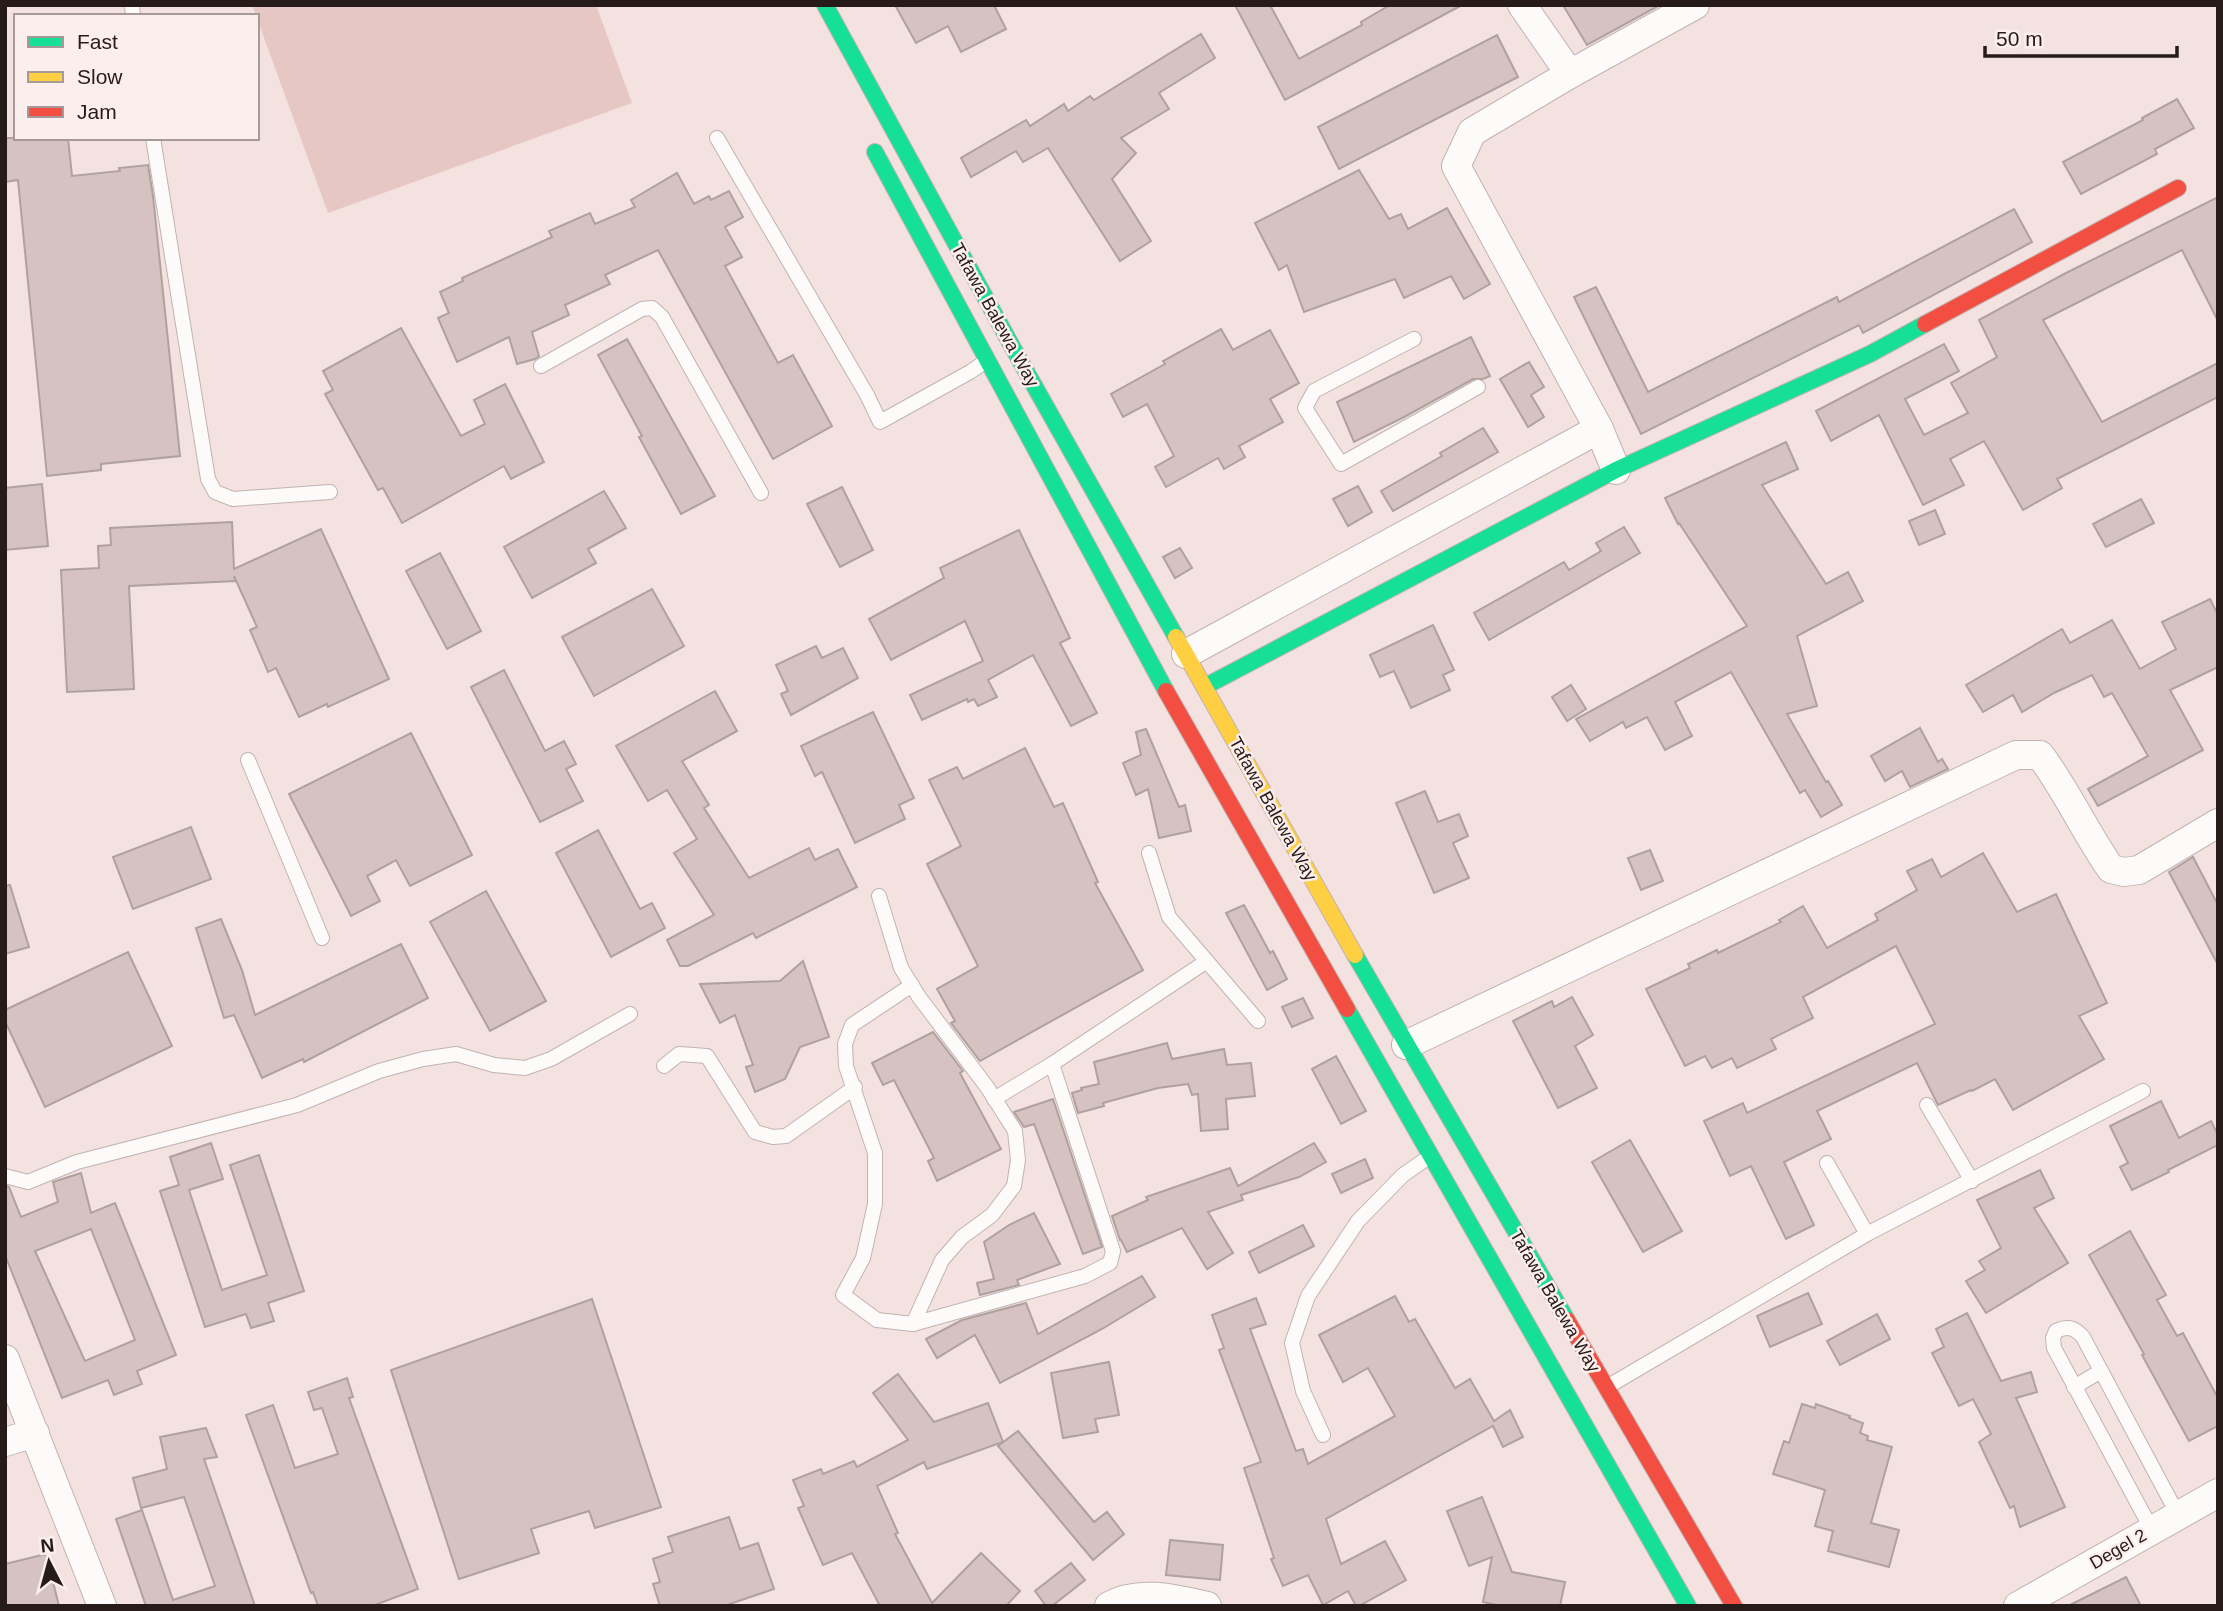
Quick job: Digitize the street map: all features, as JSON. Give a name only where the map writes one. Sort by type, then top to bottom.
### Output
[{"type":"main road","name":"Tafawa Balewa Way","points":[[825,5],[1013,348],[1406,1045],[1734,1606]]},
{"type":"main road","name":"Tafawa Balewa Way","points":[[869,140],[1185,726],[1688,1606]]},
{"type":"main road","points":[[1204,687],[1616,470],[1870,354],[2178,188]]},
{"type":"street","points":[[1522,5],[1570,74]]},
{"type":"street","points":[[1616,470],[1599,429],[1456,166],[1472,132],[1695,5]]},
{"type":"street","points":[[1186,654],[1599,429]]},
{"type":"street","points":[[1406,1045],[2016,755],[2040,755],[2058,778],[2110,869],[2124,872],[2139,870],[2218,823]]},
{"type":"street","points":[[5,1359],[102,1606]]},
{"type":"street","points":[[5,1442],[35,1433]]},
{"type":"street","name":"Degel 2","points":[[2018,1606],[2218,1493]]},
{"type":"street","points":[[1109,1606],[1138,1597],[1177,1599],[1207,1606]]},
{"type":"lane","points":[[717,138],[867,395],[880,422],[987,360],[1013,348]]},
{"type":"lane","points":[[153,140],[208,479],[215,492],[233,499],[330,492]]},
{"type":"lane","points":[[541,366],[642,309],[652,309],[662,317],[761,493]]},
{"type":"lane","points":[[1414,339],[1314,391],[1305,408],[1340,464],[1478,387]]},
{"type":"lane","points":[[248,760],[321,938]]},
{"type":"lane","points":[[1149,853],[1169,917],[1258,1021]]},
{"type":"lane","points":[[879,896],[901,968],[1015,1131],[1018,1160],[1014,1186],[992,1215],[962,1237],[942,1260],[913,1324]]},
{"type":"lane","points":[[994,1099],[1052,1064],[1207,961]]},
{"type":"lane","points":[[912,985],[852,1025],[845,1044],[846,1066],[875,1153],[875,1204],[863,1258],[843,1295],[877,1320],[913,1324],[1085,1276],[1110,1263],[1112,1251],[1052,1064]]},
{"type":"lane","points":[[5,1176],[28,1182],[77,1162],[298,1105],[379,1071],[423,1059],[456,1054],[494,1065],[525,1068],[551,1059],[630,1014]]},
{"type":"lane","points":[[664,1066],[679,1054],[707,1056],[755,1132],[773,1137],[786,1136],[855,1087]]},
{"type":"lane","points":[[1606,1387],[1867,1234],[2143,1091]]},
{"type":"lane","points":[[1927,1105],[1972,1181]]},
{"type":"lane","points":[[1323,1435],[1303,1391],[1292,1343],[1308,1296],[1358,1221],[1403,1175],[1430,1156]]},
{"type":"lane","points":[[1827,1163],[1867,1234]]},
{"type":"lane","points":[[2152,1530],[2054,1348],[2053,1338],[2056,1331],[2066,1327],[2075,1329],[2082,1337],[2178,1515]]},
{"type":"lane","points":[[2074,1387],[2101,1371]]},
{"type":"shaded area","points":[[252,5],[596,5],[632,103],[328,213],[259,24],[259,14],[255,14]]},
{"type":"building","points":[[895,5],[994,5],[1006,29],[961,52],[948,26],[916,43]]},
{"type":"building","points":[[1235,5],[1270,5],[1299,59],[1362,25],[1361,22],[1390,5],[1462,5],[1285,100]]},
{"type":"building","points":[[1563,5],[1660,5],[1587,45]]},
{"type":"building","points":[[1201,34],[1215,58],[1159,93],[1169,109],[1121,138],[1136,153],[1112,179],[1151,241],[1120,261],[1048,148],[1023,162],[1016,151],[971,177],[961,158],[1026,120],[1030,126],[1064,104],[1068,111],[1090,96],[1094,100]]},
{"type":"building","points":[[1497,35],[1518,77],[1339,169],[1318,127]]},
{"type":"building","points":[[2177,99],[2194,128],[2155,149],[2157,154],[2081,194],[2063,162]]},
{"type":"building","points":[[5,138],[68,140],[72,176],[148,165],[180,456],[101,464],[101,470],[47,476],[18,180],[5,182]]},
{"type":"building","points":[[1359,170],[1389,219],[1401,214],[1408,229],[1447,208],[1490,284],[1464,299],[1451,276],[1404,298],[1395,279],[1304,312],[1287,265],[1279,270],[1255,223]]},
{"type":"building","points":[[677,173],[694,204],[709,196],[711,200],[729,191],[743,217],[725,227],[742,257],[725,266],[778,363],[793,355],[832,426],[773,459],[658,250],[605,275],[610,284],[565,305],[569,315],[532,332],[539,356],[535,359],[517,364],[509,337],[457,362],[438,318],[449,313],[440,292],[463,281],[462,278],[552,237],[549,231],[590,213],[595,224],[635,207],[631,200]]},
{"type":"building","points":[[2218,197],[2218,321],[2182,250],[2043,320],[2102,422],[2218,363],[2218,397],[2057,479],[2062,488],[2023,510],[1984,441],[1950,459],[1964,485],[1923,505],[1879,415],[1831,441],[1816,411],[1944,344],[1959,371],[1905,399],[1924,435],[1968,413],[1951,383],[1997,357],[1979,320]]},
{"type":"building","points":[[2014,209],[2032,242],[1863,333],[1859,325],[1641,434],[1574,297],[1596,287],[1648,392],[1837,297],[1839,302]]},
{"type":"building","points":[[401,328],[461,436],[485,424],[474,400],[505,384],[544,462],[511,479],[504,466],[402,523],[383,488],[378,490],[325,394],[333,390],[323,371]]},
{"type":"building","points":[[1221,329],[1233,350],[1270,330],[1299,383],[1270,399],[1283,422],[1239,446],[1245,457],[1224,469],[1218,458],[1166,487],[1155,467],[1174,456],[1147,404],[1123,417],[1111,394]]},
{"type":"building","points":[[1471,337],[1490,376],[1473,379],[1354,442],[1337,402]]},
{"type":"building","points":[[627,339],[715,496],[681,514],[598,355]]},
{"type":"building","points":[[1529,362],[1544,387],[1531,395],[1544,417],[1528,427],[1500,379]]},
{"type":"building","points":[[1483,428],[1498,452],[1393,511],[1381,491],[1442,456],[1440,453]]},
{"type":"building","points":[[1786,442],[1798,469],[1762,485],[1826,584],[1848,572],[1863,601],[1797,636],[1817,706],[1787,714],[1842,805],[1821,817],[1805,790],[1800,793],[1731,672],[1675,702],[1692,736],[1665,750],[1647,717],[1626,728],[1623,722],[1590,741],[1576,719],[1747,626],[1678,524],[1665,498]]},
{"type":"building","points":[[42,484],[48,546],[5,550],[5,488]]},
{"type":"building","points":[[1358,486],[1372,512],[1348,526],[1333,499]]},
{"type":"building","points":[[842,487],[873,550],[840,567],[807,504]]},
{"type":"building","points":[[604,491],[626,528],[588,549],[596,563],[532,598],[504,547]]},
{"type":"building","points":[[2141,499],[2154,523],[2106,547],[2093,524]]},
{"type":"building","points":[[1935,510],[1945,534],[1919,545],[1909,521]]},
{"type":"building","points":[[232,522],[234,569],[321,529],[389,679],[299,717],[276,668],[268,672],[250,630],[257,627],[234,576],[235,581],[129,586],[134,689],[67,692],[61,570],[99,568],[98,546],[111,545],[110,528]]},
{"type":"building","points":[[1624,527],[1640,553],[1489,640],[1474,613],[1564,562],[1569,570],[1601,551],[1596,543]]},
{"type":"building","points":[[1019,530],[1070,638],[1060,643],[1097,713],[1071,726],[1033,655],[988,680],[997,697],[978,706],[974,699],[968,702],[967,699],[922,720],[910,695],[983,661],[965,621],[891,660],[869,619],[944,578],[940,568]]},
{"type":"building","points":[[1180,548],[1192,568],[1175,578],[1163,557]]},
{"type":"building","points":[[440,553],[481,631],[447,649],[406,571]]},
{"type":"building","points":[[652,589],[684,646],[594,696],[562,637]]},
{"type":"building","points":[[2210,599],[2218,615],[2218,667],[2170,690],[2203,750],[2098,806],[2088,789],[2148,756],[2112,693],[2104,697],[2092,675],[2022,712],[2013,695],[1983,712],[1966,685],[2062,629],[2070,643],[2112,620],[2140,669],[2176,649],[2162,622]]},
{"type":"building","points":[[1433,625],[1454,670],[1443,675],[1450,690],[1411,708],[1394,671],[1380,677],[1370,655]]},
{"type":"building","points":[[816,646],[822,658],[843,648],[858,678],[791,715],[781,694],[788,691],[776,665]]},
{"type":"building","points":[[504,670],[545,751],[564,741],[576,764],[566,769],[583,801],[540,822],[471,687]]},
{"type":"building","points":[[1571,685],[1586,709],[1567,721],[1552,697]]},
{"type":"building","points":[[715,691],[737,731],[682,761],[709,805],[704,808],[749,878],[809,848],[815,860],[838,849],[857,887],[756,938],[753,933],[688,966],[680,966],[667,940],[714,915],[674,853],[697,839],[667,790],[648,801],[616,746]]},
{"type":"building","points":[[873,712],[914,798],[899,805],[905,819],[855,843],[822,772],[815,776],[801,746]]},
{"type":"building","points":[[1920,728],[1938,762],[1942,759],[1948,769],[1910,787],[1902,771],[1885,781],[1871,756]]},
{"type":"building","points":[[1146,729],[1179,807],[1185,805],[1191,831],[1159,838],[1148,789],[1136,795],[1123,763],[1141,755],[1136,732]]},
{"type":"building","points":[[411,733],[472,855],[410,886],[396,860],[367,876],[380,901],[351,916],[289,794]]},
{"type":"building","points":[[1025,748],[1054,807],[1063,803],[1098,882],[1095,883],[1143,970],[980,1061],[951,1023],[955,1021],[937,989],[978,966],[927,864],[961,846],[929,780],[957,767],[963,779]]},
{"type":"building","points":[[1425,791],[1438,822],[1459,814],[1468,836],[1453,843],[1469,878],[1434,893],[1396,803]]},
{"type":"building","points":[[191,827],[211,879],[133,909],[113,857]]},
{"type":"building","points":[[598,830],[640,909],[652,903],[665,928],[611,957],[556,853]]},
{"type":"building","points":[[1650,850],[1663,881],[1641,890],[1628,858]]},
{"type":"building","points":[[1983,853],[2017,912],[2056,894],[2107,1003],[2079,1016],[2104,1059],[2013,1110],[1995,1079],[1938,1105],[1917,1063],[1817,1111],[1831,1139],[1784,1162],[1814,1225],[1786,1239],[1751,1166],[1730,1176],[1704,1121],[1743,1103],[1747,1113],[1935,1024],[1896,946],[1803,997],[1813,1018],[1771,1039],[1776,1049],[1737,1068],[1732,1058],[1712,1068],[1705,1056],[1685,1066],[1646,989],[1690,968],[1688,964],[1717,950],[1718,953],[1781,922],[1779,920],[1803,906],[1827,948],[1878,920],[1875,914],[1917,890],[1907,871],[1932,859],[1941,877]]},
{"type":"building","points":[[2193,857],[2218,905],[2218,965],[2169,872]]},
{"type":"building","points":[[10,885],[29,947],[5,954],[5,886]]},
{"type":"building","points":[[486,891],[546,1001],[490,1031],[430,922]]},
{"type":"building","points":[[1244,905],[1287,979],[1267,990],[1226,913]]},
{"type":"building","points":[[221,919],[242,970],[255,1015],[401,944],[428,998],[304,1062],[303,1059],[262,1078],[234,1015],[224,1018],[196,928]]},
{"type":"building","points":[[128,952],[172,1046],[45,1107],[5,1021],[5,1010]]},
{"type":"building","points":[[803,961],[829,1037],[800,1047],[785,1079],[755,1092],[746,1067],[753,1065],[735,1015],[720,1023],[700,984],[780,981]]},
{"type":"building","points":[[1572,997],[1593,1035],[1575,1046],[1597,1088],[1558,1108],[1513,1021],[1552,1001],[1554,1007]]},
{"type":"building","points":[[1303,998],[1313,1018],[1292,1027],[1282,1007]]},
{"type":"building","points":[[933,1032],[963,1071],[960,1073],[1001,1149],[937,1181],[928,1161],[934,1158],[894,1080],[883,1085],[872,1063]]},
{"type":"building","points":[[1167,1043],[1172,1059],[1224,1049],[1227,1065],[1251,1063],[1255,1096],[1226,1099],[1228,1129],[1201,1131],[1198,1094],[1192,1095],[1188,1084],[1158,1088],[1078,1113],[1072,1093],[1099,1084],[1094,1062]]},
{"type":"building","points":[[1336,1056],[1366,1111],[1341,1124],[1312,1069]]},
{"type":"building","points":[[1053,1099],[1102,1247],[1083,1254],[1034,1124],[1024,1127],[1014,1112]]},
{"type":"building","points":[[2161,1101],[2179,1138],[2211,1121],[2218,1135],[2218,1145],[2132,1190],[2120,1167],[2128,1163],[2110,1126]]},
{"type":"building","points":[[1630,1140],[1682,1231],[1643,1252],[1592,1162]]},
{"type":"building","points":[[211,1143],[223,1179],[189,1190],[222,1290],[267,1275],[230,1165],[259,1155],[304,1291],[268,1303],[274,1321],[251,1328],[246,1314],[205,1327],[160,1191],[179,1185],[170,1157]]},
{"type":"building","points":[[1314,1143],[1326,1162],[1299,1177],[1241,1195],[1243,1200],[1208,1212],[1233,1253],[1207,1269],[1182,1228],[1127,1252],[1120,1240],[1112,1216],[1148,1200],[1146,1197],[1230,1168],[1238,1186]]},
{"type":"building","points":[[1365,1159],[1373,1178],[1341,1193],[1332,1174]]},
{"type":"building","points":[[2040,1170],[2054,1198],[2034,1208],[2068,1263],[1986,1313],[1966,1281],[1985,1270],[1979,1261],[2001,1248],[1977,1200]]},
{"type":"building","points":[[81,1173],[91,1213],[115,1203],[176,1355],[137,1371],[142,1384],[114,1395],[108,1380],[62,1398],[5,1255],[5,1186],[9,1187],[21,1217],[58,1202],[53,1182]],"holes":[[[91,1229],[135,1340],[85,1361],[35,1251]]]},
{"type":"building","points":[[1034,1213],[1060,1264],[1017,1280],[1019,1285],[980,1295],[977,1283],[994,1279],[984,1242],[1009,1225]]},
{"type":"building","points":[[1303,1225],[1314,1246],[1259,1273],[1249,1252]]},
{"type":"building","points":[[2130,1231],[2166,1295],[2157,1300],[2177,1336],[2183,1333],[2218,1398],[2218,1426],[2189,1441],[2089,1255]]},
{"type":"building","points":[[1142,1276],[1155,1297],[1102,1329],[1000,1383],[975,1335],[937,1358],[926,1339],[962,1320],[1026,1303],[1038,1334]]},
{"type":"building","points":[[1808,1293],[1822,1324],[1770,1347],[1757,1316]]},
{"type":"building","points":[[1395,1296],[1409,1322],[1415,1319],[1455,1388],[1470,1379],[1494,1421],[1510,1410],[1523,1437],[1503,1447],[1493,1426],[1326,1519],[1341,1564],[1385,1541],[1406,1580],[1359,1606],[1356,1606],[1348,1591],[1323,1605],[1308,1575],[1283,1586],[1271,1559],[1274,1558],[1244,1468],[1261,1462],[1219,1350],[1224,1348],[1212,1315],[1256,1298],[1266,1324],[1250,1329],[1296,1451],[1303,1449],[1308,1464],[1395,1416],[1368,1368],[1343,1382],[1319,1335]]},
{"type":"building","points":[[592,1299],[661,1507],[595,1528],[589,1511],[531,1529],[539,1553],[459,1579],[391,1370]]},
{"type":"building","points":[[1967,1313],[2001,1381],[2031,1372],[2037,1392],[2016,1398],[2065,1507],[2020,1527],[2014,1506],[2010,1508],[1979,1442],[1991,1434],[1973,1399],[1959,1406],[1932,1353],[1944,1347],[1936,1329]]},
{"type":"building","points":[[1877,1314],[1890,1339],[1840,1365],[1827,1341]]},
{"type":"building","points":[[1109,1362],[1119,1415],[1095,1419],[1098,1432],[1063,1438],[1051,1373]]},
{"type":"building","points":[[898,1374],[934,1422],[988,1403],[1003,1442],[927,1469],[924,1462],[877,1486],[898,1533],[895,1534],[932,1603],[981,1553],[1020,1591],[1006,1606],[880,1606],[852,1553],[823,1565],[798,1508],[804,1506],[793,1480],[821,1469],[823,1474],[854,1461],[857,1467],[908,1440],[873,1393]]},
{"type":"building","points":[[347,1378],[353,1397],[349,1398],[418,1589],[372,1606],[318,1606],[246,1415],[273,1405],[295,1468],[338,1454],[322,1408],[314,1410],[308,1392]]},
{"type":"building","points":[[1802,1404],[1815,1408],[1816,1404],[1850,1416],[1849,1418],[1863,1423],[1860,1433],[1868,1436],[1867,1440],[1892,1447],[1871,1523],[1899,1530],[1889,1567],[1828,1551],[1833,1531],[1815,1526],[1825,1490],[1773,1474],[1784,1441],[1789,1443]]},
{"type":"building","points":[[206,1428],[217,1457],[204,1459],[255,1606],[146,1606],[116,1519],[142,1510],[173,1600],[215,1586],[184,1497],[141,1508],[133,1478],[167,1469],[160,1437]]},
{"type":"building","points":[[1018,1431],[1094,1522],[1107,1512],[1124,1534],[1093,1560],[998,1446]]},
{"type":"building","points":[[1482,1497],[1512,1572],[1565,1582],[1560,1606],[1501,1606],[1483,1602],[1492,1557],[1469,1566],[1447,1511]]},
{"type":"building","points":[[729,1517],[740,1549],[758,1543],[774,1589],[724,1606],[660,1606],[653,1584],[660,1582],[653,1559],[673,1552],[668,1537]]},
{"type":"building","points":[[1170,1540],[1223,1545],[1220,1580],[1166,1575]]},
{"type":"building","points":[[46,1554],[59,1606],[5,1606],[5,1564]]},
{"type":"building","points":[[1071,1563],[1085,1580],[1052,1606],[1046,1606],[1035,1591]]},
{"type":"building","points":[[2126,1577],[2141,1606],[2068,1606]]},
{"type":"traffic: fast","points":[[825,5],[1013,348],[1176,637]]},
{"type":"traffic: fast","points":[[875,152],[1166,691]]},
{"type":"traffic: fast","points":[[1204,687],[1616,470],[1870,354],[1925,324]]},
{"type":"traffic: fast","points":[[1355,955],[1567,1320]]},
{"type":"traffic: fast","points":[[1347,1009],[1688,1606]]},
{"type":"traffic: slow","points":[[1176,637],[1355,955]]},
{"type":"traffic: jam","points":[[1925,324],[2178,188]]},
{"type":"traffic: jam","points":[[1166,691],[1347,1009]]},
{"type":"traffic: jam","points":[[1567,1320],[1734,1606]]}]
